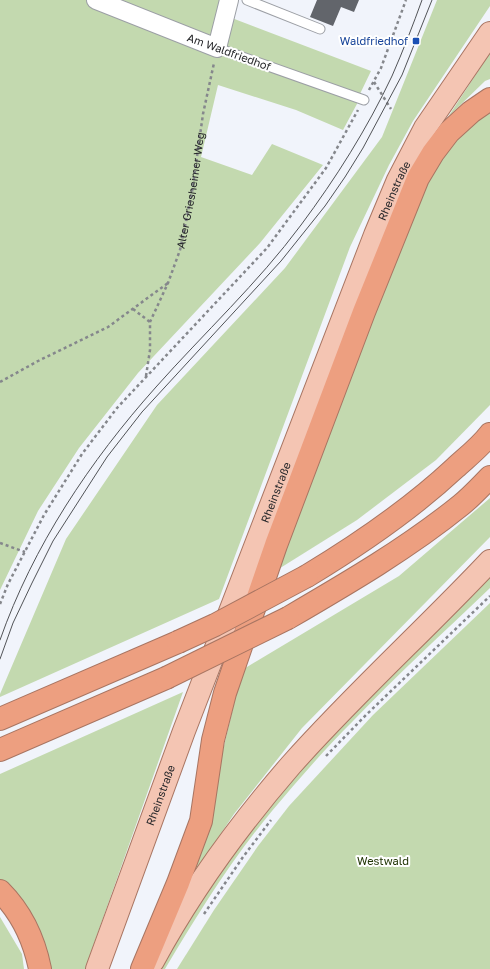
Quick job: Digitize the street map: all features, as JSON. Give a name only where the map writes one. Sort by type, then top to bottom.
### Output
[{"type":"highway","points":[[142,969],[178,883],[200,821],[214,740],[225,693],[279,538],[364,312],[418,178],[429,159],[449,132],[471,112],[490,99]]},
{"type":"highway","points":[[0,718],[178,642],[307,576],[356,546],[403,512],[435,487],[488,436]]},
{"type":"highway","points":[[0,750],[166,678],[288,618],[359,577],[418,537],[462,504],[490,477]]},
{"type":"highway","points":[[0,891],[16,910],[28,930],[36,950],[40,969]]},
{"type":"main road","name":"Rheinstraße","points":[[97,969],[184,731],[372,242],[398,180],[425,128],[490,33]]},
{"type":"main road","points":[[149,969],[185,908],[212,867],[245,822],[275,785],[345,708],[490,561]]},
{"type":"street","name":"Am Waldfriedhof","points":[[96,0],[217,48]]},
{"type":"street","points":[[217,48],[229,0]]},
{"type":"lane","points":[[247,0],[320,29]]},
{"type":"lane","name":"Am Waldfriedhof","points":[[217,48],[364,100]]},
{"type":"path","points":[[0,604],[8,584],[44,515],[82,454],[117,408],[267,248],[326,168],[381,68],[406,0]]},
{"type":"path","name":"Alter Griesheimer Weg","points":[[146,377],[150,350],[150,322],[168,283],[180,250],[192,192],[203,114],[217,48]]},
{"type":"path","points":[[374,82],[391,109]]},
{"type":"path","points":[[0,382],[108,326],[168,283]]},
{"type":"path","points":[[133,309],[150,322]]},
{"type":"path","points":[[0,543],[25,552]]},
{"type":"path","points":[[322,760],[366,715],[490,596]]},
{"type":"path","points":[[203,916],[243,857],[274,816]]},
{"type":"green space","points":[[0,0],[90,0],[358,102],[343,130],[296,110],[218,85],[201,157],[252,175],[272,144],[323,165],[260,243],[138,373],[79,448],[38,511],[0,590]]},
{"type":"green space","points":[[114,0],[226,0],[224,15],[371,71],[359,96],[217,46]]},
{"type":"green space","points":[[437,0],[490,0],[490,6],[413,121],[389,165],[350,247],[219,599],[0,697],[66,539],[157,405],[285,268],[382,137]]},
{"type":"green space","points":[[490,53],[490,79],[485,81],[448,117]]},
{"type":"green space","points":[[490,109],[490,405],[436,460],[357,520],[277,570],[420,191],[452,142]]},
{"type":"green space","points":[[490,498],[490,537],[302,728],[234,814],[185,887],[215,784],[242,670],[399,576]]},
{"type":"green space","points":[[490,575],[490,588],[404,670],[342,732],[272,811],[229,868],[165,969],[160,969],[212,883],[254,826],[311,757]]},
{"type":"green space","name":"Westwald","points":[[490,603],[490,969],[177,969],[214,910],[258,846],[289,806],[373,715]]},
{"type":"green space","points":[[183,692],[85,969],[47,969],[44,941],[16,893],[0,880],[0,774]]},
{"type":"green space","points":[[0,917],[22,954],[24,969],[0,969]]},
{"type":"building","points":[[317,0],[359,0],[354,12],[341,7],[333,26],[310,17]]},
{"type":"tram line","points":[[0,640],[13,605],[46,538],[86,475],[108,445],[156,387],[267,267],[301,225],[339,171],[372,115],[392,76],[422,0]]},
{"type":"tram line","points":[[0,659],[13,623],[53,541],[107,457],[142,412],[281,261],[325,206],[345,177],[363,148],[402,75],[432,0]]},
{"type":"place","name":"Waldfriedhof","points":[[416,41]]}]
